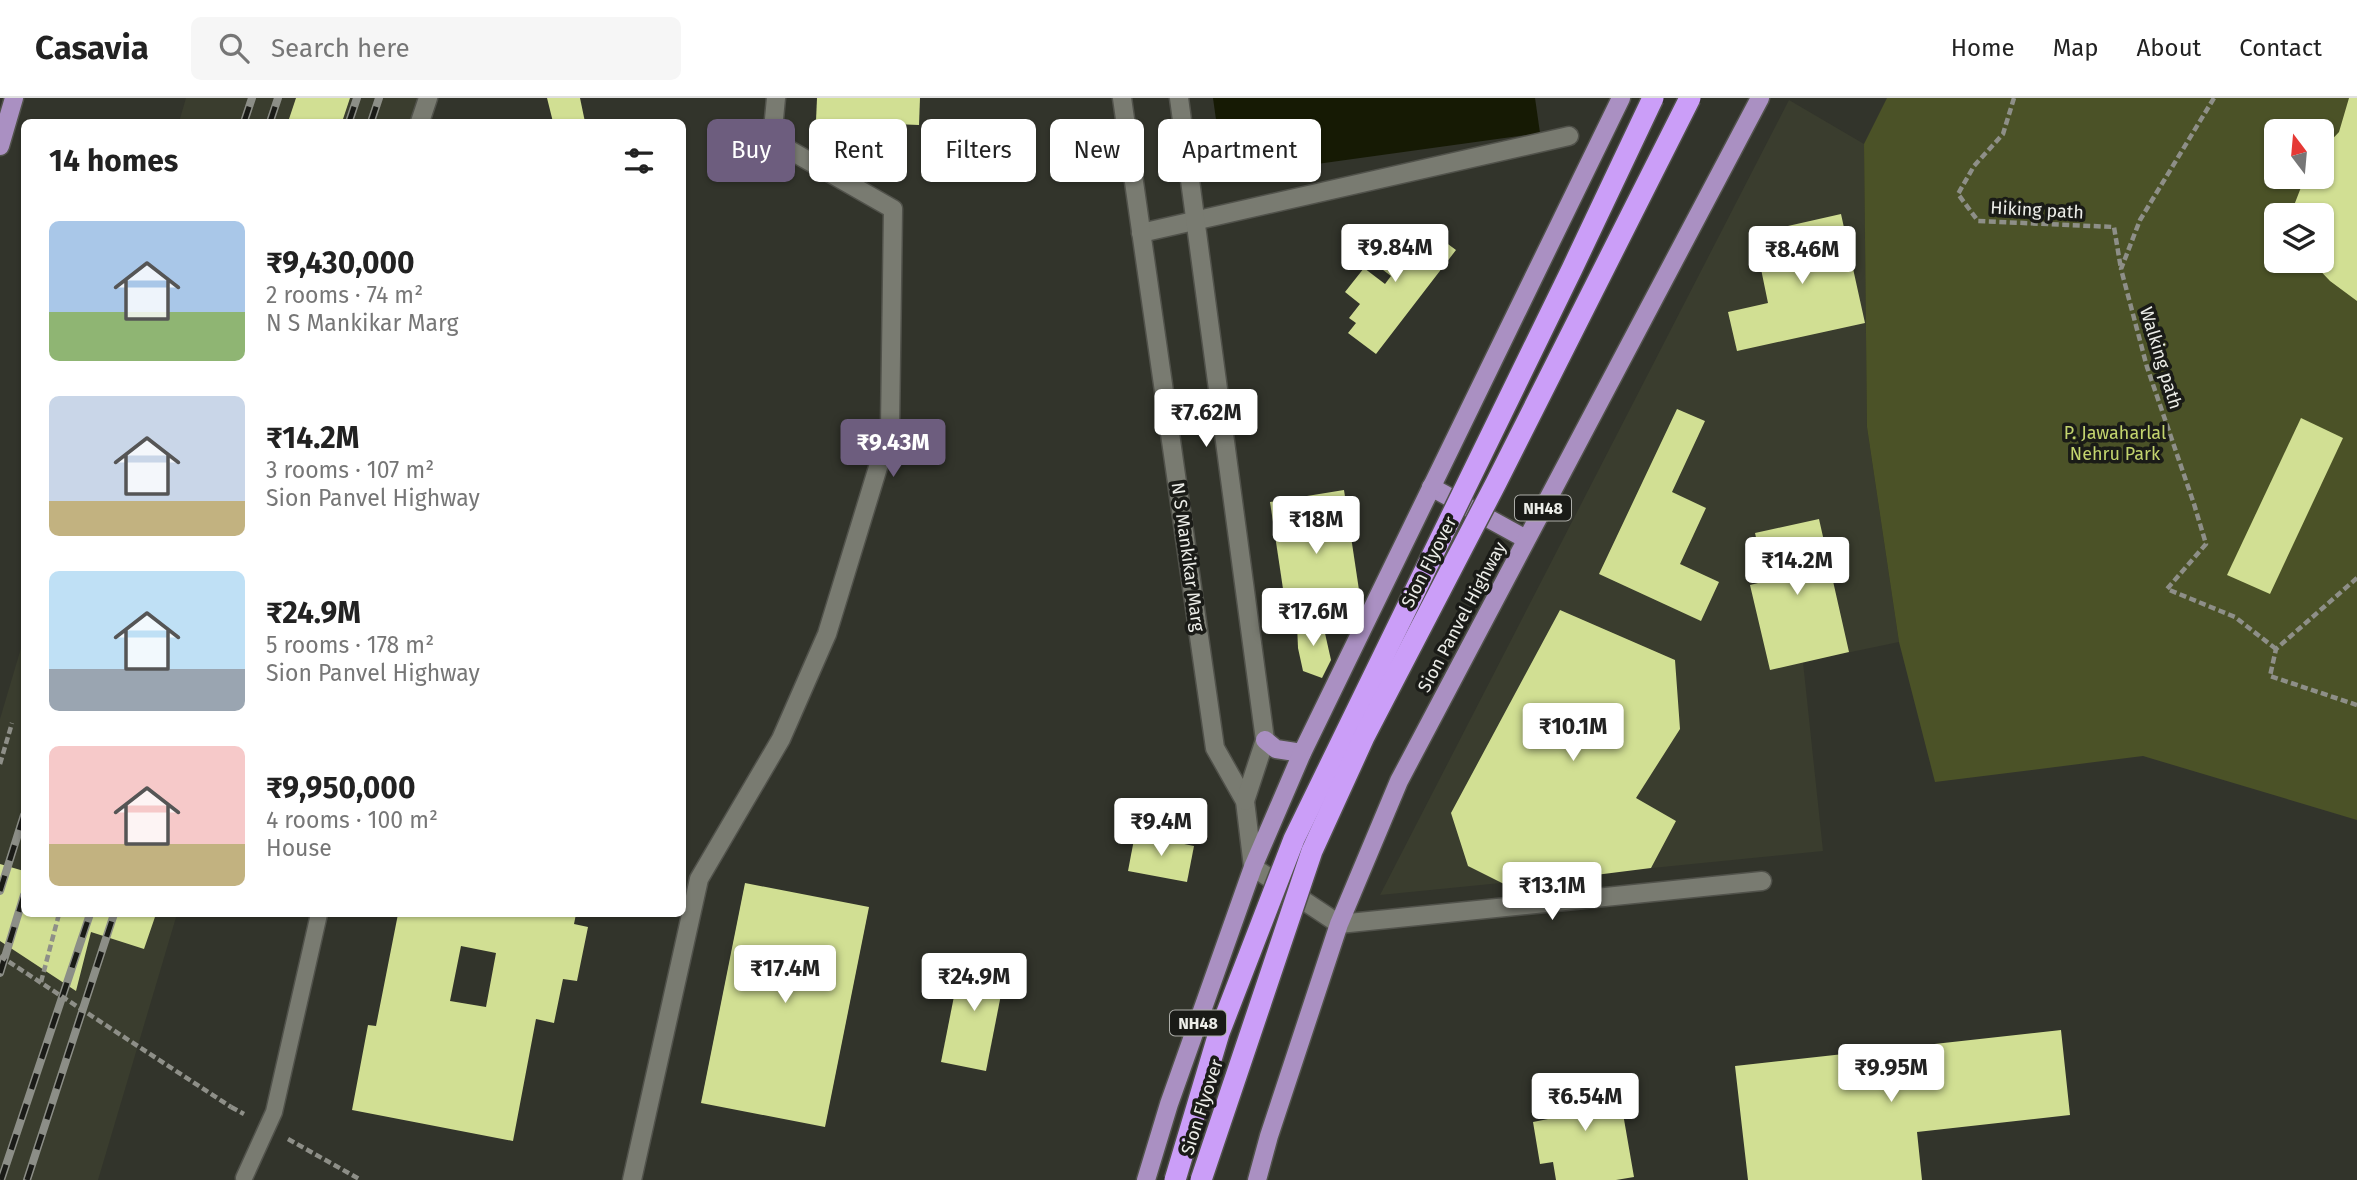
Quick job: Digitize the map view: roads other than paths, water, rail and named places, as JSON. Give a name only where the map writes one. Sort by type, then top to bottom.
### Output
[{"type":"highway","name":"Sion Flyover","points":[[1175,1180],[1219,1033],[1294,839],[1653,98]]},
{"type":"highway","name":"Sion Flyover","points":[[1201,1180],[1312,851],[1364,737],[1496,483],[1690,98]]},
{"type":"main road","points":[[0,146],[14,98]]},
{"type":"main road","name":"NH48","points":[[1146,1180],[1169,1104],[1253,867],[1301,754],[1620,98]]},
{"type":"main road","name":"Sion Panvel Highway","points":[[1257,1180],[1339,924],[1399,781],[1760,98]]},
{"type":"main road","points":[[1431,487],[1526,539]]},
{"type":"main road","points":[[1265,740],[1276,749],[1301,754]]},
{"type":"street","points":[[421,119],[428,98]]},
{"type":"street","points":[[632,1180],[699,879],[781,739],[827,634],[890,428],[893,209],[772,140],[776,98]]},
{"type":"street","name":"N S Mankikar Marg","points":[[1122,98],[1215,748],[1245,801],[1253,867]]},
{"type":"street","name":"N S Mankikar Marg","points":[[1179,98],[1265,740],[1245,801]]},
{"type":"street","points":[[1141,233],[1569,136]]},
{"type":"street","points":[[1253,867],[1339,924],[1762,881]]},
{"type":"lane","points":[[244,1178],[274,1112],[318,917]]},
{"type":"railway","points":[[245,119],[252,98]]},
{"type":"railway","points":[[271,119],[278,98]]},
{"type":"railway","points":[[350,119],[357,98]]},
{"type":"railway","points":[[372,119],[379,98]]},
{"type":"railway","points":[[0,891],[21,824]]},
{"type":"railway","points":[[0,973],[21,905]]},
{"type":"railway","points":[[1,1180],[89,917]]},
{"type":"railway","points":[[27,1180],[113,917]]},
{"type":"park label","name":"P. Jawaharlal Nehru Park","points":[[2115,443]]}]
